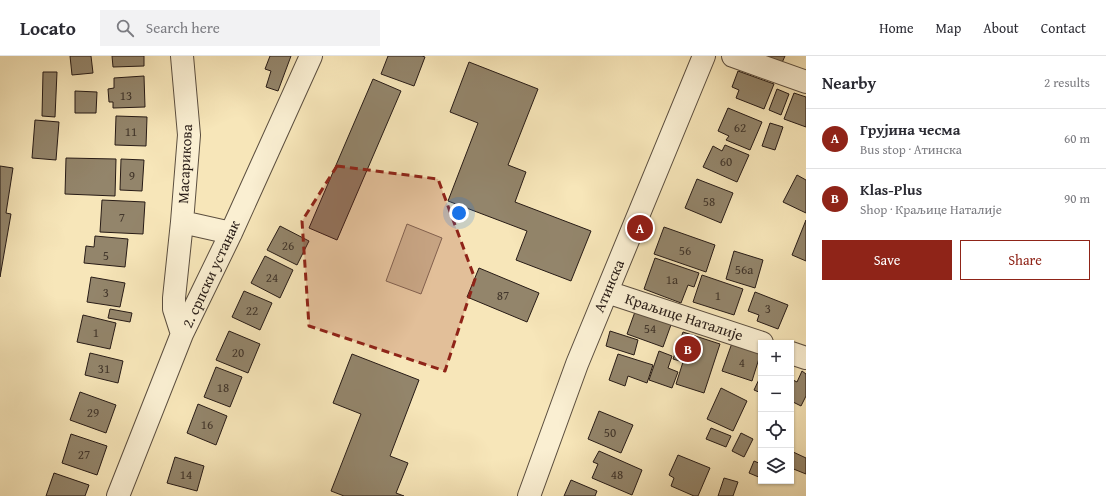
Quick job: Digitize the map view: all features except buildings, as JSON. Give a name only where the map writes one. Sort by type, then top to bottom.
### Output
[{"type":"street","name":"Масарикова","points":[[182,56],[189,135],[182,222],[231,233]]},
{"type":"street","name":"2. српски устанак","points":[[118,496],[182,334],[231,233],[311,56]]},
{"type":"street","name":"Атинска","points":[[529,496],[577,364],[704,56]]},
{"type":"street","points":[[733,56],[806,82]]},
{"type":"street","points":[[182,222],[174,309],[182,334]]},
{"type":"street","name":"Краљице Наталије","points":[[607,292],[758,342]]},
{"type":"street","points":[[794,354],[806,358]]},
{"type":"highlighted area","points":[[337,166],[438,179],[475,279],[445,371],[309,326],[302,221]]},
{"type":"shaded area","points":[[407,224],[442,238],[421,294],[386,281]]},
{"type":"place","name":"Грујина чесма","points":[[640,228]]},
{"type":"place","name":"Klas-Plus","points":[[688,349]]}]
